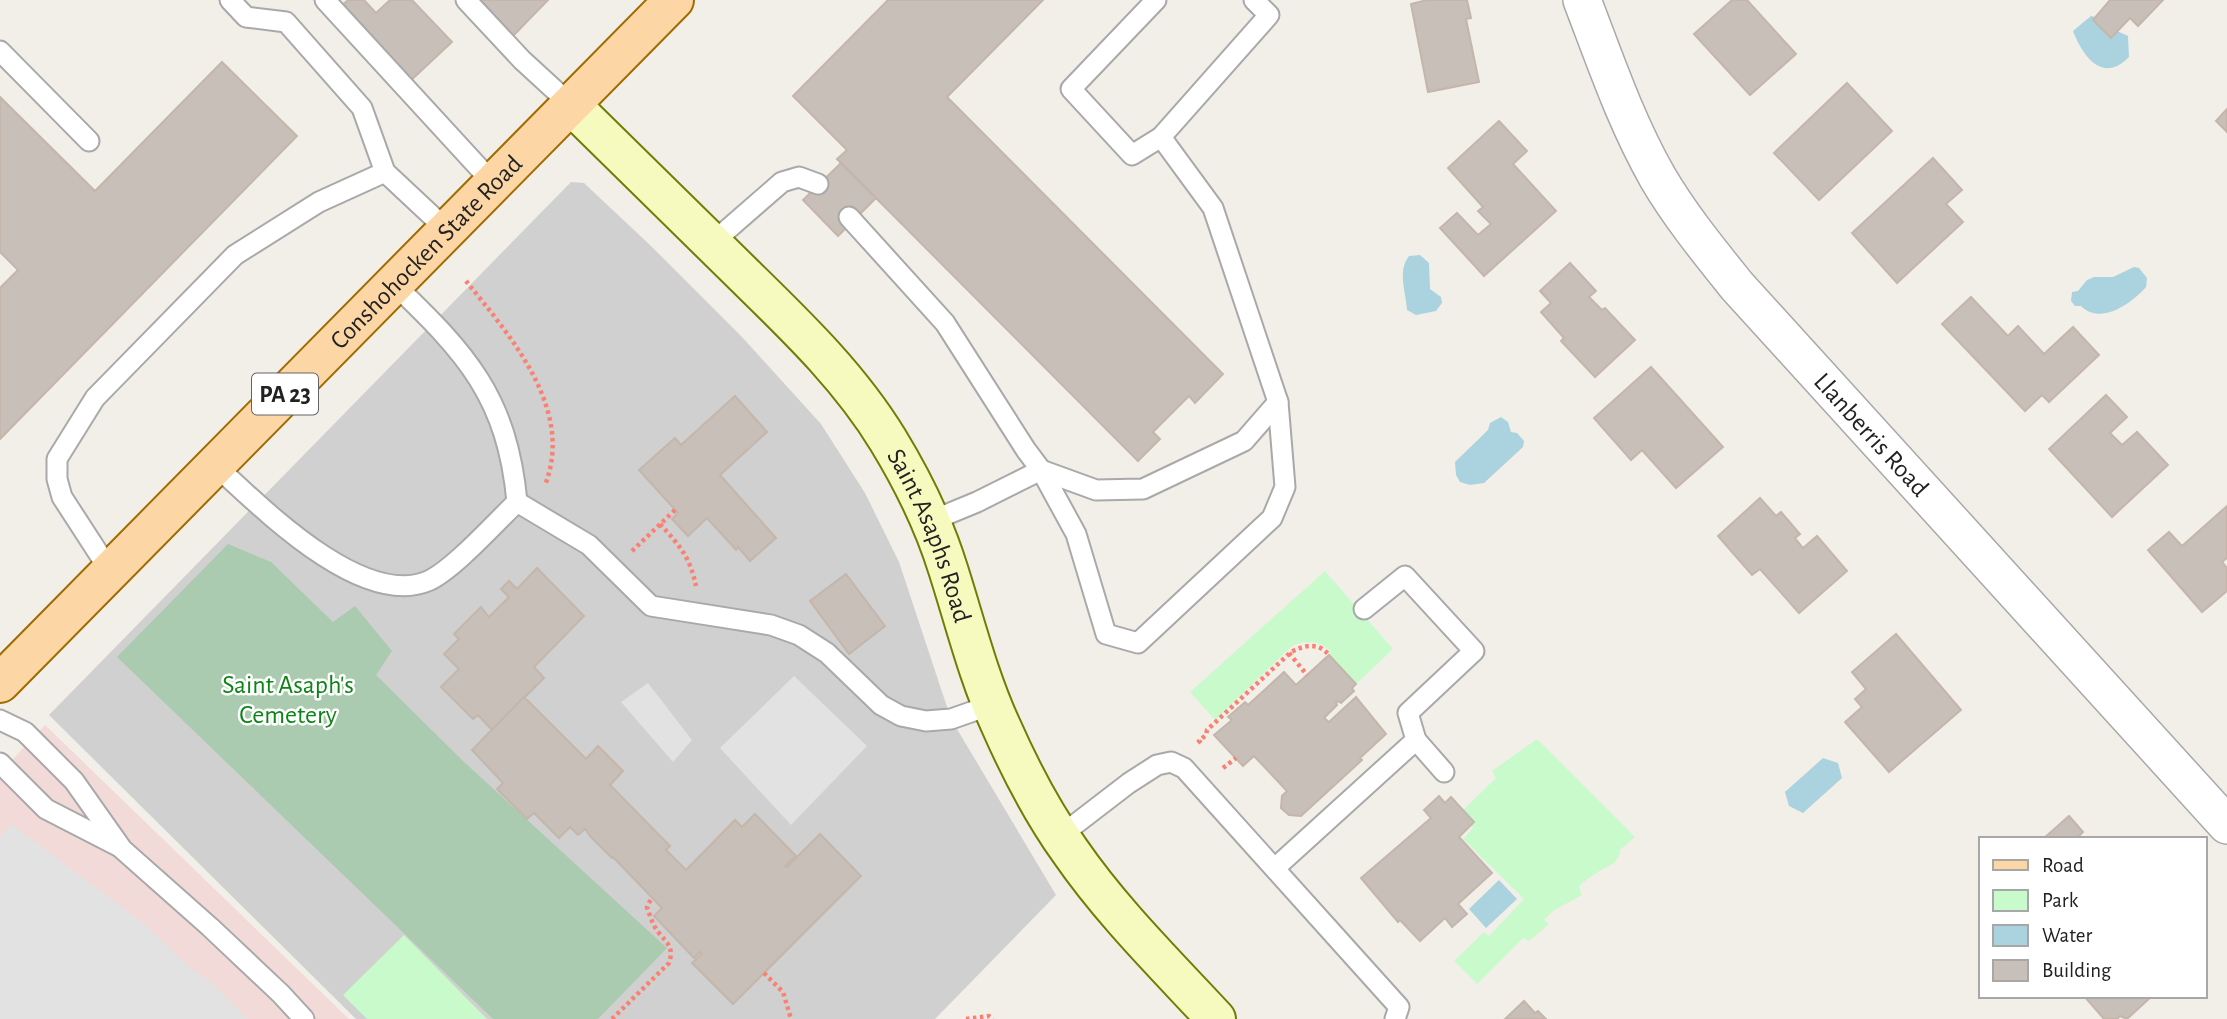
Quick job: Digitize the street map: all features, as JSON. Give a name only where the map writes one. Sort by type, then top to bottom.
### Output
[{"type":"main road","name":"Conshohocken State Road","points":[[0,683],[674,0]]},
{"type":"street","name":"Llanberris Road","points":[[1582,0],[1638,139],[1664,187],[1705,248],[2227,825]]},
{"type":"street","name":"Saint Asaphs Road","points":[[571,105],[832,363],[862,401],[904,468],[931,522],[948,567],[972,650],[992,705],[1018,763],[1060,836],[1103,894],[1216,1019]]},
{"type":"lane","points":[[230,0],[246,17],[286,22],[362,108],[385,172],[447,230]]},
{"type":"lane","points":[[325,0],[493,183]]},
{"type":"lane","points":[[466,0],[522,60],[571,105]]},
{"type":"lane","points":[[1156,0],[1071,89],[1132,155],[1161,137],[1269,15],[1254,0]]},
{"type":"lane","points":[[0,51],[89,141]]},
{"type":"lane","points":[[849,218],[945,323],[1041,470],[1076,534],[1106,634],[1138,643],[1272,518],[1285,487],[1278,402],[1213,208],[1161,137]]},
{"type":"lane","points":[[110,571],[62,498],[57,479],[58,459],[95,398],[236,255],[319,202],[385,172]]},
{"type":"lane","points":[[712,243],[782,182],[799,177],[818,184]]},
{"type":"lane","points":[[394,284],[460,350],[478,377],[494,406],[505,436],[522,505],[589,545],[651,606],[771,625],[799,635],[827,653],[881,705],[901,716],[926,721],[951,719],[992,705]]},
{"type":"lane","points":[[931,522],[1041,470],[1096,490],[1143,489],[1244,441],[1278,402]]},
{"type":"lane","points":[[215,465],[266,511],[328,559],[365,578],[389,585],[409,586],[428,581],[444,571],[522,505]]},
{"type":"lane","points":[[1364,609],[1405,576],[1474,651],[1408,713],[1416,740],[1444,772]]},
{"type":"lane","points":[[0,720],[25,732],[74,781],[122,849],[219,935],[304,1019]]},
{"type":"lane","points":[[1275,868],[1416,740]]},
{"type":"lane","points":[[1060,836],[1157,765],[1171,762],[1184,768],[1399,1007],[1395,1019]]},
{"type":"lane","points":[[0,763],[46,809],[122,849]]},
{"type":"path","points":[[466,281],[519,351],[537,382],[548,413],[552,444],[551,470],[544,487],[522,505]]},
{"type":"path","points":[[614,568],[676,510]]},
{"type":"path","points":[[660,524],[687,555],[697,590],[695,614]]},
{"type":"path","points":[[1207,750],[1199,741],[1206,735],[1207,730],[1289,653],[1301,646],[1312,645],[1323,649],[1329,655]]},
{"type":"path","points":[[1289,653],[1307,675]]},
{"type":"path","points":[[1216,760],[1224,769],[1236,758]]},
{"type":"path","points":[[612,1019],[670,963],[673,953],[669,943],[659,933],[647,908],[652,897]]},
{"type":"path","points":[[764,972],[783,992],[790,1019]]},
{"type":"path","points":[[966,1019],[989,1016],[993,1019]]},
{"type":"shaded area","points":[[571,182],[584,183],[651,246],[742,337],[821,424],[865,493],[899,562],[951,719],[1056,895],[935,1019],[356,1019],[49,715]]},
{"type":"shaded area","points":[[794,676],[867,746],[791,825],[720,748]]},
{"type":"shaded area","points":[[648,683],[692,740],[673,762],[621,702]]},
{"type":"shaded area","points":[[45,725],[349,1019],[0,1019],[0,773]]},
{"type":"shaded area","points":[[11,824],[143,923],[195,972],[209,980],[248,1019],[0,1019],[0,839]]},
{"type":"green space","name":"Saint Asaph's Cemetery","points":[[228,544],[271,562],[333,622],[355,606],[392,651],[376,675],[463,761],[667,948],[598,1019],[493,1019],[117,657]]},
{"type":"green space","points":[[1325,571],[1393,649],[1356,684],[1329,655],[1331,652],[1322,645],[1308,642],[1292,646],[1215,720],[1190,692]]},
{"type":"green space","points":[[1537,739],[1635,837],[1620,850],[1615,862],[1579,886],[1582,895],[1553,911],[1544,920],[1549,924],[1529,941],[1523,938],[1477,984],[1454,961],[1484,932],[1489,936],[1524,899],[1463,839],[1473,828],[1460,813],[1496,778],[1492,771]]},
{"type":"green space","points":[[404,935],[487,1019],[367,1019],[343,995]]},
{"type":"water","points":[[2091,16],[2096,17],[2093,20],[2111,37],[2117,31],[2128,36],[2129,57],[2120,65],[2102,67],[2095,64],[2082,50],[2073,31]]},
{"type":"water","points":[[1420,255],[1429,263],[1430,289],[1441,297],[1442,303],[1436,311],[1416,315],[1407,310],[1403,268],[1409,256]]},
{"type":"water","points":[[2134,267],[2139,268],[2147,278],[2146,287],[2133,300],[2116,310],[2098,314],[2075,306],[2071,301],[2072,292],[2078,291],[2087,280],[2094,277],[2113,277]]},
{"type":"water","points":[[1501,417],[1508,422],[1511,432],[1517,433],[1524,441],[1523,447],[1484,483],[1470,485],[1460,482],[1456,475],[1455,462],[1488,430],[1490,423]]},
{"type":"water","points":[[1823,758],[1838,763],[1842,778],[1803,813],[1789,806],[1785,792]]},
{"type":"water","points":[[1499,880],[1517,899],[1486,928],[1469,909]]},
{"type":"building","points":[[348,0],[364,0],[376,13],[390,0],[412,0],[452,42],[408,83],[339,8]]},
{"type":"building","points":[[470,0],[548,0],[510,39]]},
{"type":"building","points":[[888,0],[1043,0],[947,97],[1223,374],[1195,403],[1189,396],[1153,432],[1160,439],[1138,461],[837,159],[847,150],[793,96]]},
{"type":"building","points":[[1427,0],[1467,0],[1471,18],[1466,19],[1479,82],[1428,92],[1411,4]]},
{"type":"building","points":[[1732,0],[1747,0],[1796,54],[1750,95],[1694,34]]},
{"type":"building","points":[[2110,0],[2163,0],[2138,26],[2130,18],[2111,38],[2093,20]]},
{"type":"building","points":[[222,62],[297,136],[0,439],[0,288],[18,270],[0,252],[0,97],[95,191]]},
{"type":"building","points":[[1847,83],[1892,131],[1819,200],[1774,153]]},
{"type":"building","points":[[2227,109],[2227,132],[2216,121]]},
{"type":"building","points":[[1499,121],[1527,151],[1513,164],[1556,211],[1484,276],[1440,228],[1457,213],[1478,235],[1491,224],[1478,211],[1483,207],[1448,168]]},
{"type":"building","points":[[1933,158],[1962,190],[1946,204],[1963,222],[1897,283],[1852,233]]},
{"type":"building","points":[[841,163],[876,198],[838,236],[803,200]]},
{"type":"building","points":[[1570,263],[1596,291],[1589,297],[1602,310],[1605,308],[1635,340],[1595,377],[1561,341],[1564,338],[1541,312],[1551,303],[1540,291]]},
{"type":"building","points":[[1971,297],[2008,336],[2018,326],[2044,354],[2073,327],[2099,355],[2049,402],[2042,395],[2025,411],[1942,324]]},
{"type":"building","points":[[1651,367],[1723,447],[1676,488],[1642,450],[1631,460],[1594,418]]},
{"type":"building","points":[[2106,395],[2127,417],[2110,433],[2122,445],[2137,432],[2168,465],[2112,517],[2049,449]]},
{"type":"building","points":[[735,396],[767,432],[720,475],[776,538],[750,561],[738,547],[736,550],[707,518],[688,536],[672,519],[678,513],[639,470],[675,438],[681,445]]},
{"type":"building","points":[[1760,498],[1776,516],[1781,512],[1800,534],[1795,538],[1803,548],[1817,536],[1847,571],[1799,613],[1760,569],[1752,575],[1718,536]]},
{"type":"building","points":[[2227,506],[2227,558],[2222,562],[2227,568],[2227,591],[2202,612],[2148,550],[2169,532],[2182,546]]},
{"type":"building","points":[[537,568],[584,616],[534,667],[544,678],[492,730],[478,715],[473,719],[441,687],[459,669],[444,654],[459,639],[454,634],[481,607],[489,617],[509,597],[501,589],[509,581],[517,589]]},
{"type":"building","points":[[846,574],[885,626],[849,654],[810,601]]},
{"type":"building","points":[[1896,634],[1961,710],[1889,772],[1845,722],[1862,707],[1855,699],[1866,689],[1852,672]]},
{"type":"building","points":[[1329,655],[1356,684],[1352,688],[1354,691],[1341,703],[1338,701],[1324,718],[1329,722],[1356,697],[1386,734],[1301,816],[1289,815],[1281,808],[1282,796],[1287,791],[1254,756],[1243,766],[1214,735],[1232,720],[1228,717],[1245,702],[1248,705],[1284,672],[1296,685]]},
{"type":"building","points":[[524,697],[586,759],[598,746],[623,771],[610,785],[670,846],[666,850],[686,870],[735,820],[742,827],[755,814],[796,856],[785,866],[787,867],[820,834],[861,876],[733,1004],[692,963],[702,954],[700,952],[694,958],[654,916],[662,908],[585,829],[578,835],[570,827],[559,838],[534,813],[527,819],[497,789],[503,783],[472,750]]},
{"type":"building","points":[[1439,796],[1445,803],[1451,797],[1474,822],[1459,837],[1492,873],[1458,904],[1467,914],[1452,927],[1445,918],[1420,941],[1400,920],[1398,922],[1361,878],[1431,818],[1424,810]]},
{"type":"building","points":[[2069,816],[2083,832],[2078,837],[2045,837]]},
{"type":"building","points":[[2086,998],[2150,998],[2127,1019],[2120,1016],[2117,1019],[2104,1019]]},
{"type":"building","points":[[1524,1001],[1535,1013],[1538,1011],[1546,1019],[1505,1019]]}]
